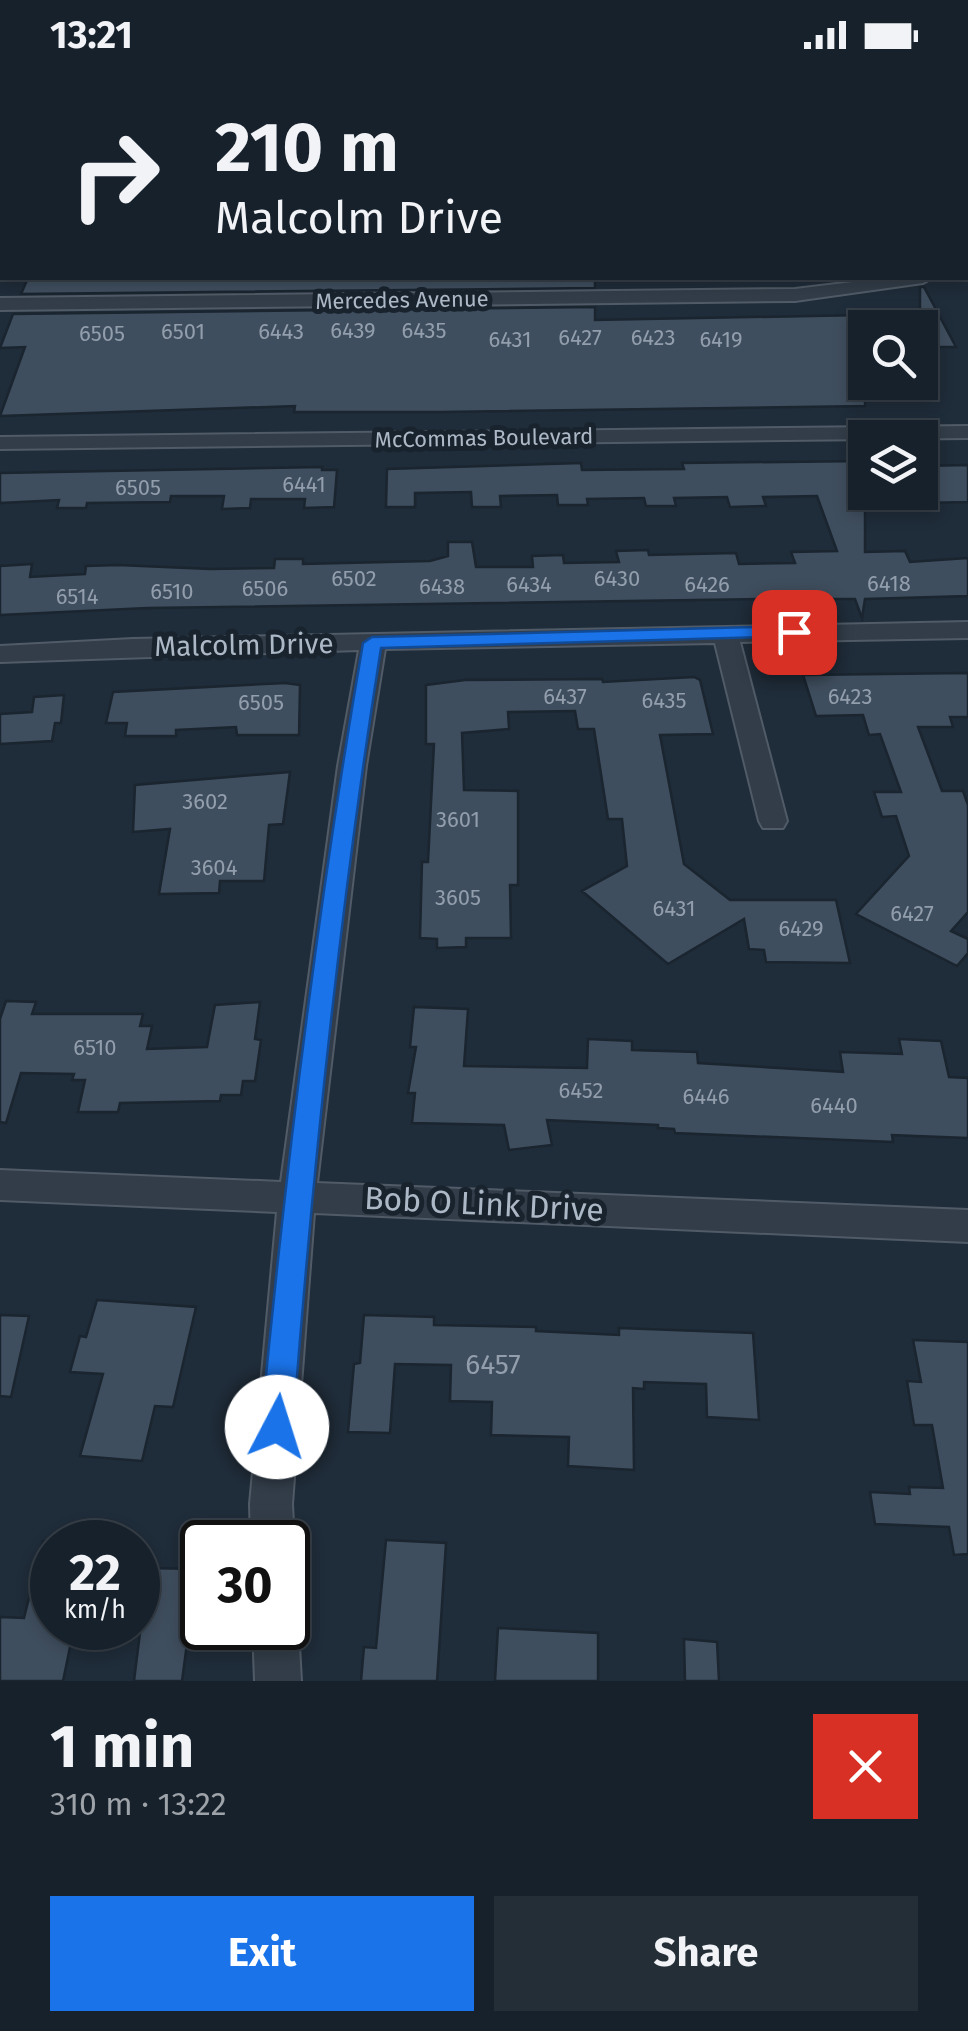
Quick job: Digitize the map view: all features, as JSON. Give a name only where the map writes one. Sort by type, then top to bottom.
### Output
[{"type":"street","name":"Mercedes Avenue","points":[[0,304],[765,296],[879,282]]},
{"type":"street","name":"McCommas Boulevard","points":[[0,443],[968,432]]},
{"type":"street","name":"Malcolm Drive","points":[[0,654],[725,633],[968,630]]},
{"type":"street","points":[[725,633],[773,821]]},
{"type":"street","points":[[271,1520],[297,1196],[352,766],[372,643]]},
{"type":"street","name":"Bob O Link Drive","points":[[0,1185],[968,1226]]},
{"type":"street","points":[[277,1650],[278,1681]]},
{"type":"building","points":[[27,280],[595,280],[595,288],[21,294]]},
{"type":"building","points":[[920,287],[924,287],[936,310],[920,310]]},
{"type":"building","points":[[595,307],[595,320],[848,315],[848,400],[865,400],[865,406],[294,412],[295,406],[0,416],[25,347],[0,348],[13,314]]},
{"type":"building","points":[[938,313],[956,347],[938,347]]},
{"type":"building","points":[[848,461],[848,510],[865,510],[865,552],[905,551],[910,562],[968,558],[968,596],[865,599],[862,618],[855,599],[147,608],[0,615],[0,566],[32,564],[30,577],[85,574],[86,566],[210,569],[274,568],[275,559],[303,559],[303,564],[430,561],[448,556],[448,542],[472,542],[476,567],[533,567],[532,556],[563,555],[564,563],[619,562],[616,551],[648,550],[649,555],[736,553],[739,564],[795,563],[791,552],[837,551],[817,496],[763,497],[766,506],[730,507],[727,497],[674,498],[676,506],[646,506],[644,498],[587,499],[588,505],[558,505],[557,495],[500,496],[501,507],[472,507],[471,492],[415,493],[415,507],[386,507],[387,469],[581,463],[582,470],[684,469],[682,463]]},
{"type":"building","points":[[968,465],[968,502],[938,503],[938,466]]},
{"type":"building","points":[[322,467],[337,470],[334,507],[304,508],[305,499],[251,499],[250,508],[222,509],[224,496],[171,496],[170,502],[87,503],[86,508],[57,508],[59,500],[0,503],[0,473]]},
{"type":"building","points":[[968,673],[968,717],[950,717],[953,727],[918,727],[942,791],[963,791],[968,805],[968,912],[951,931],[968,939],[968,953],[957,966],[856,914],[909,856],[896,816],[882,817],[874,792],[901,792],[880,734],[869,735],[863,715],[816,716],[803,675]]},
{"type":"building","points":[[694,677],[700,680],[713,734],[660,735],[684,864],[730,900],[836,900],[850,963],[766,962],[764,950],[749,949],[744,919],[668,964],[582,891],[627,866],[622,819],[608,819],[594,729],[578,729],[575,711],[508,712],[509,729],[462,733],[464,790],[518,791],[518,885],[510,885],[511,938],[466,938],[466,947],[437,948],[437,939],[420,938],[422,862],[428,862],[434,744],[426,744],[426,685],[465,680],[603,682]]},
{"type":"building","points":[[300,685],[299,735],[237,735],[236,727],[176,730],[176,736],[125,736],[127,723],[106,723],[113,692]]},
{"type":"building","points":[[64,695],[61,723],[55,723],[52,741],[0,744],[0,714],[32,712],[34,697]]},
{"type":"building","points":[[290,772],[283,824],[269,825],[264,881],[220,881],[219,893],[159,894],[170,829],[133,832],[135,785]]},
{"type":"building","points":[[6,1001],[36,1002],[32,1014],[143,1014],[140,1026],[152,1026],[147,1049],[207,1047],[215,1005],[260,1002],[255,1039],[261,1040],[255,1081],[243,1081],[241,1095],[221,1095],[220,1101],[120,1103],[118,1112],[78,1112],[85,1080],[72,1080],[74,1074],[21,1073],[6,1123],[0,1122],[0,1019]]},
{"type":"building","points":[[414,1007],[468,1009],[464,1066],[587,1068],[588,1039],[632,1041],[632,1050],[697,1052],[698,1063],[843,1072],[840,1052],[902,1054],[899,1039],[941,1041],[949,1077],[968,1078],[968,1138],[892,1135],[893,1142],[675,1133],[674,1129],[658,1125],[547,1120],[552,1145],[509,1150],[504,1125],[412,1123],[415,1093],[408,1093],[416,1047],[410,1047]]},
{"type":"building","points":[[97,1300],[196,1307],[173,1407],[155,1406],[142,1461],[80,1456],[103,1374],[70,1372],[80,1336],[86,1337]]},
{"type":"building","points":[[0,1315],[29,1316],[11,1397],[0,1396]]},
{"type":"building","points":[[364,1315],[434,1317],[434,1325],[536,1327],[536,1331],[619,1335],[619,1328],[753,1333],[759,1420],[707,1417],[706,1384],[644,1382],[644,1389],[633,1388],[634,1470],[568,1466],[569,1437],[491,1435],[492,1402],[450,1401],[451,1365],[395,1364],[390,1433],[348,1432],[354,1364],[360,1363]]},
{"type":"building","points":[[913,1340],[968,1342],[968,1554],[954,1555],[949,1527],[875,1524],[870,1492],[910,1494],[909,1487],[943,1488],[932,1425],[914,1425],[907,1381],[921,1382]]},
{"type":"building","points":[[386,1540],[446,1543],[437,1681],[361,1681],[364,1647],[376,1648]]},
{"type":"building","points":[[160,1568],[180,1569],[180,1650],[186,1650],[182,1681],[134,1681],[138,1650],[160,1650]]},
{"type":"building","points":[[30,1594],[30,1650],[69,1650],[63,1681],[0,1681],[0,1617],[24,1618]]},
{"type":"building","points":[[498,1628],[598,1633],[598,1681],[495,1681]]},
{"type":"building","points":[[684,1639],[717,1642],[719,1681],[685,1681]]},
{"type":"route","points":[[277,1427],[297,1196],[331,954],[352,766],[372,643],[794,632]]}]
